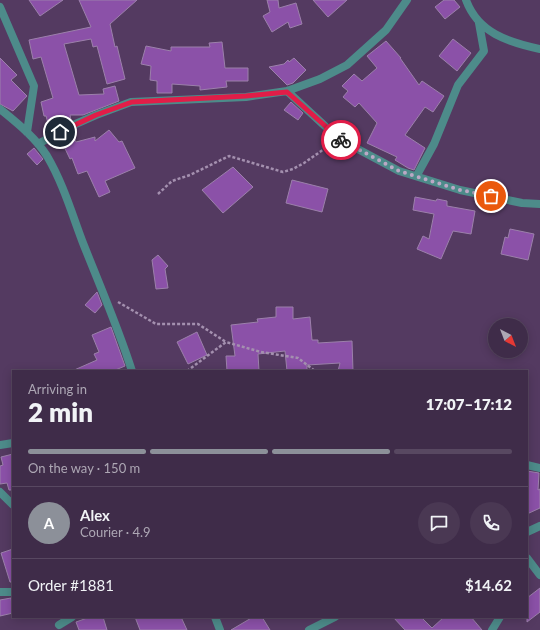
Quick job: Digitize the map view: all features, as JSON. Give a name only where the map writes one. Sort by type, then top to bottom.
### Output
[{"type":"street","points":[[38,144],[90,118],[132,102],[246,96],[287,92],[320,79],[347,65],[386,30],[407,0]]},
{"type":"street","points":[[417,176],[434,144],[458,84],[484,51],[479,24],[469,9],[466,0]]},
{"type":"street","points":[[0,7],[34,86],[27,132]]},
{"type":"street","points":[[479,24],[498,36],[515,44],[540,49]]},
{"type":"street","points":[[287,92],[339,138],[399,171],[460,190],[522,203],[540,204]]},
{"type":"street","points":[[0,109],[27,132],[38,144],[47,156],[56,173],[93,268],[105,294],[132,370]]},
{"type":"street","points":[[0,445],[12,443]]},
{"type":"street","points":[[528,465],[540,468]]},
{"type":"street","points":[[0,492],[12,504]]},
{"type":"street","points":[[528,532],[540,526]]},
{"type":"street","points":[[528,559],[540,576]]},
{"type":"street","points":[[0,596],[7,592]]},
{"type":"street","points":[[59,624],[70,618]]},
{"type":"street","points":[[216,618],[220,630]]},
{"type":"street","points":[[309,630],[333,618]]},
{"type":"street","points":[[492,630],[499,618]]},
{"type":"path","points":[[158,194],[172,181],[190,175],[229,156],[283,172],[293,169],[339,138]]},
{"type":"path","points":[[105,294],[156,324],[198,324],[226,342],[260,352],[298,358],[314,370]]},
{"type":"path","points":[[188,370],[226,342]]},
{"type":"building","points":[[29,0],[63,0],[40,16]]},
{"type":"building","points":[[79,0],[137,0],[110,24],[115,47],[117,46],[125,79],[107,84],[97,46],[93,47],[91,39],[64,44],[79,95],[104,94],[103,89],[115,86],[119,101],[83,115],[70,115],[71,120],[54,129],[53,126],[49,127],[46,116],[44,116],[41,102],[53,98],[41,57],[33,59],[29,40],[91,27]]},
{"type":"building","points":[[267,0],[278,0],[279,8],[296,3],[302,24],[290,28],[288,22],[272,32],[263,16],[270,12]]},
{"type":"building","points":[[313,0],[347,0],[328,17]]},
{"type":"building","points":[[444,0],[454,0],[460,7],[445,19],[435,7]]},
{"type":"building","points":[[453,39],[471,53],[457,71],[439,56]]},
{"type":"building","points":[[386,41],[401,58],[419,85],[422,81],[444,96],[433,112],[425,107],[405,135],[425,148],[414,170],[395,160],[397,157],[367,143],[377,123],[359,103],[355,107],[343,97],[348,91],[342,86],[354,74],[362,81],[377,68],[367,56]]},
{"type":"building","points":[[222,42],[225,68],[248,68],[248,81],[226,81],[227,87],[200,90],[200,86],[172,84],[172,93],[157,93],[157,81],[150,80],[151,66],[141,64],[146,46],[171,51],[171,47],[210,47],[209,43]]},
{"type":"building","points":[[0,58],[17,75],[11,80],[27,96],[13,111],[0,104]]},
{"type":"building","points":[[294,58],[306,70],[293,83],[287,85],[269,67],[284,64],[288,60],[289,62]]},
{"type":"building","points":[[291,102],[303,113],[298,120],[284,110]]},
{"type":"building","points":[[109,130],[119,142],[122,141],[135,168],[105,181],[110,192],[99,197],[87,171],[78,174],[72,158],[70,159],[60,138],[71,132],[76,142],[95,137],[95,141]]},
{"type":"building","points":[[34,148],[43,159],[37,165],[27,154]]},
{"type":"building","points":[[233,167],[253,187],[223,213],[202,190]]},
{"type":"building","points":[[292,180],[328,189],[322,212],[286,203]]},
{"type":"building","points":[[415,197],[436,201],[437,199],[447,201],[447,206],[475,211],[471,234],[453,231],[441,259],[417,249],[423,236],[429,239],[434,214],[413,210]]},
{"type":"building","points":[[510,229],[534,234],[528,260],[501,254],[505,237],[508,238]]},
{"type":"building","points":[[158,255],[168,266],[165,269],[168,288],[156,289],[152,260]]},
{"type":"building","points":[[97,292],[102,305],[95,313],[85,305]]},
{"type":"building","points":[[276,307],[293,307],[293,319],[310,317],[312,340],[318,340],[318,343],[352,341],[353,370],[338,370],[340,363],[307,365],[307,370],[287,370],[285,351],[258,354],[259,370],[227,370],[226,356],[235,356],[231,325],[258,322],[257,319],[276,317]]},
{"type":"building","points":[[111,327],[125,366],[115,370],[74,370],[97,360],[94,354],[99,352],[92,335]]},
{"type":"building","points":[[197,332],[207,355],[188,364],[177,342]]},
{"type":"building","points":[[12,454],[12,490],[9,490],[7,483],[0,484],[0,466],[3,465],[1,457]]},
{"type":"building","points":[[528,471],[539,473],[538,490],[540,489],[540,508],[528,514]]},
{"type":"building","points":[[12,549],[12,582],[10,582],[1,553]]},
{"type":"building","points":[[540,588],[540,612],[527,622],[528,618],[528,597]]},
{"type":"building","points":[[11,598],[12,613],[0,616],[0,600]]},
{"type":"building","points":[[87,618],[103,618],[107,630],[79,630],[76,622]]},
{"type":"building","points":[[135,618],[181,618],[187,630],[140,630]]},
{"type":"building","points":[[251,618],[263,618],[270,630],[231,630]]},
{"type":"building","points":[[394,618],[422,618],[432,628],[443,618],[472,618],[482,630],[405,630]]},
{"type":"way so far","points":[[341,140],[399,171],[460,190],[491,196]]},
{"type":"route","points":[[60,132],[96,115],[132,102],[246,96],[287,92],[341,140]]}]
